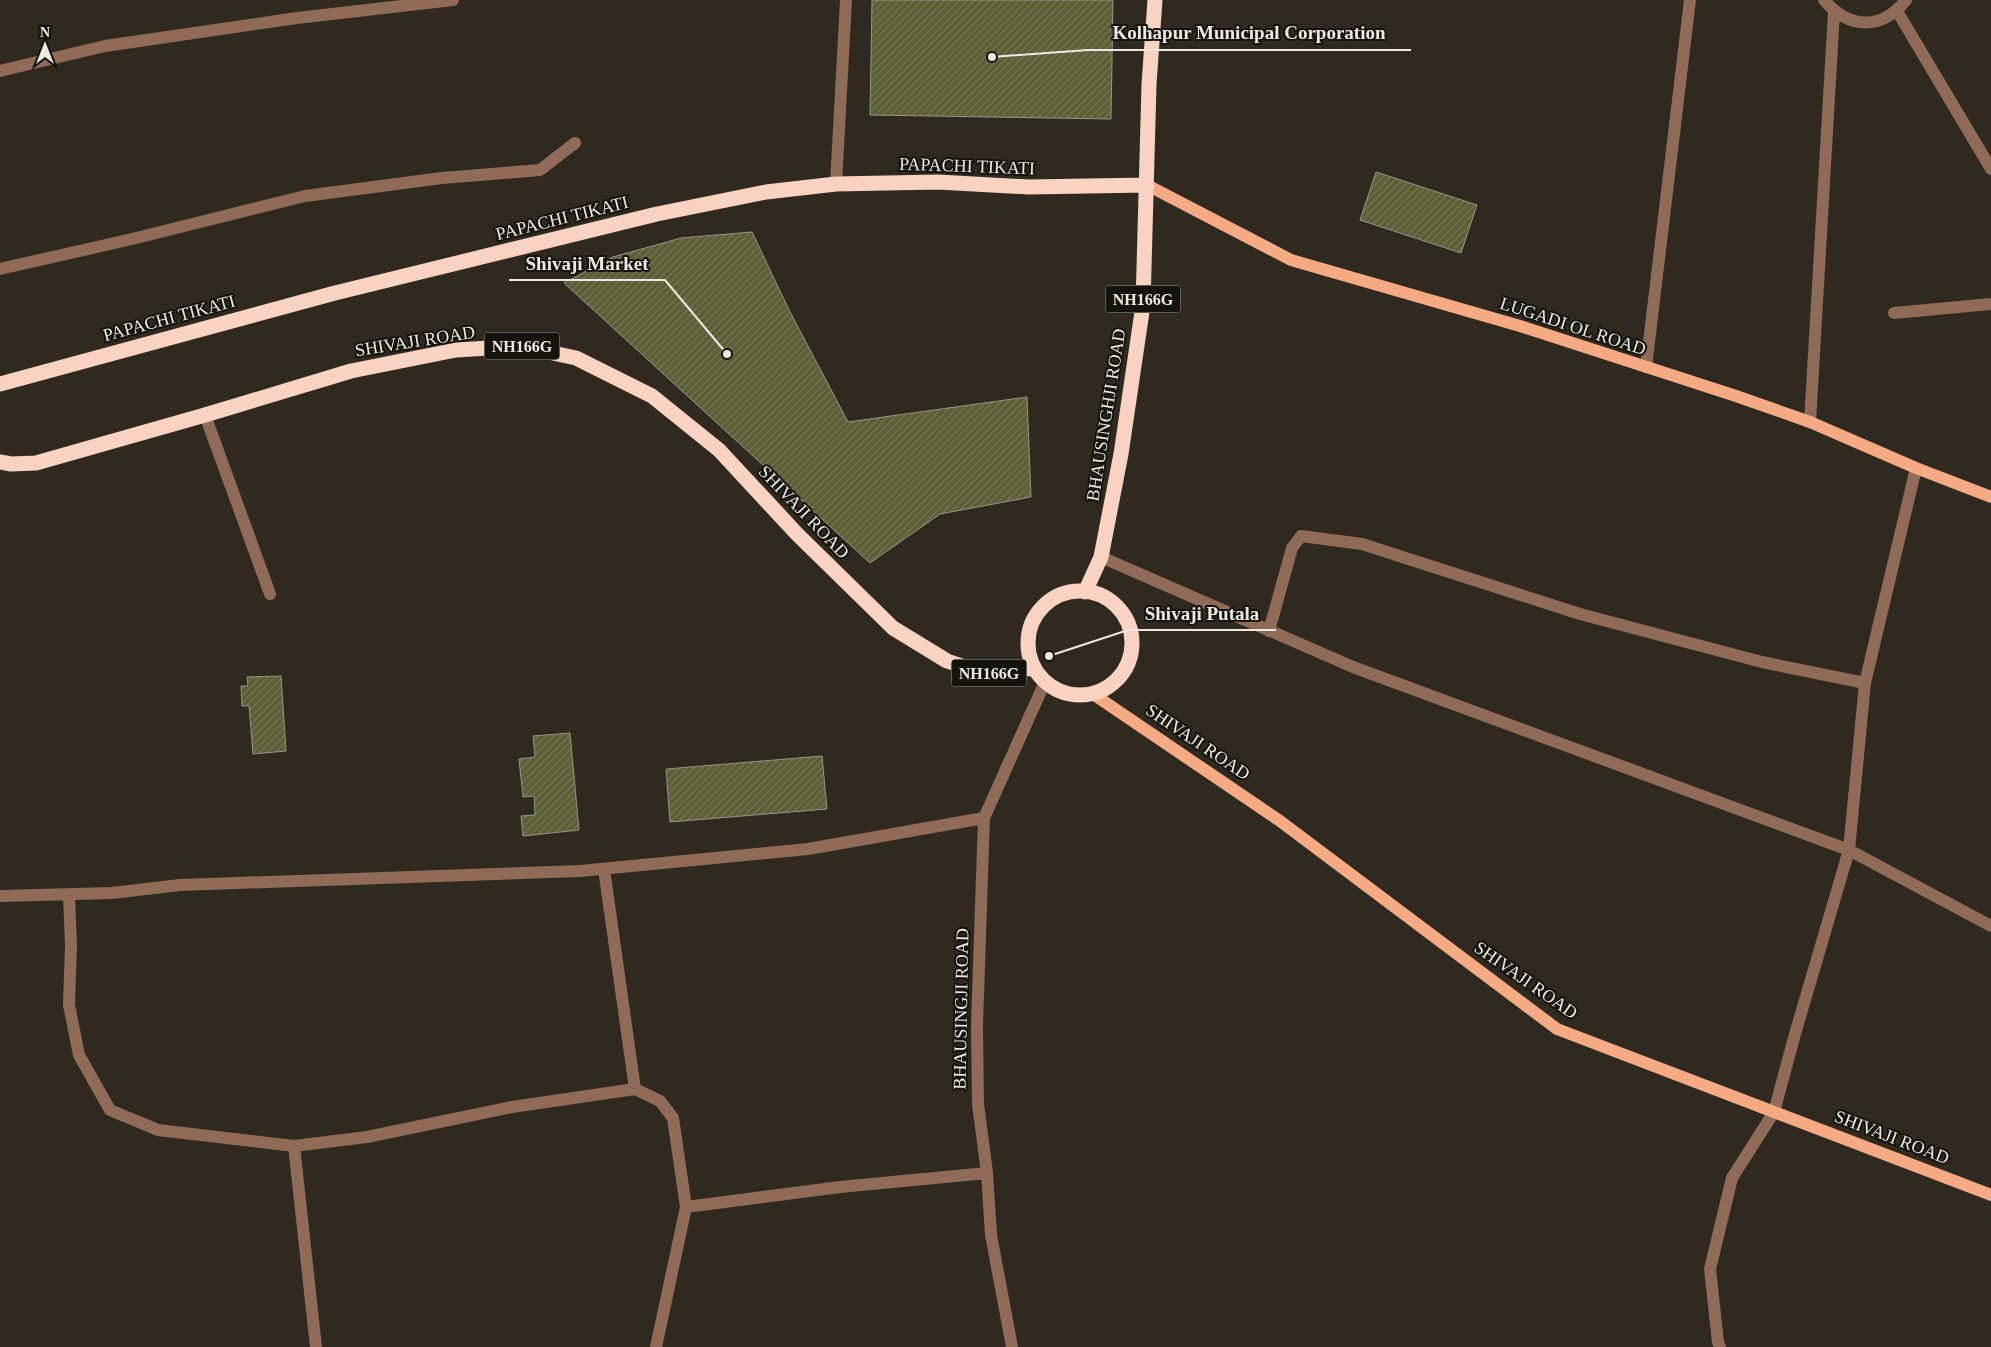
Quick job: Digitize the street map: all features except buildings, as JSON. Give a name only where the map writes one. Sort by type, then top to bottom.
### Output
[{"type":"highway","name":"BHAUSINGHJI ROAD","points":[[1085,592],[1102,557],[1121,454],[1142,305],[1155,0]]},
{"type":"highway","name":"PAPACHI TIKATI","points":[[0,384],[335,293],[657,214],[766,192],[836,184],[938,182],[1029,187],[1147,185]]},
{"type":"highway","name":"SHIVAJI ROAD","points":[[0,462],[11,464],[36,462],[205,415],[351,371],[456,350],[521,346],[576,358],[652,396],[719,450],[797,534],[893,628],[946,661],[986,674],[1034,668]]},
{"type":"highway","name":"NH166G","points":[[1076,591],[1093,592],[1109,599],[1122,611],[1130,626],[1133,643],[1130,660],[1122,676],[1110,688],[1093,694],[1076,696],[1059,692],[1045,682],[1034,668],[1028,652],[1028,635],[1033,618],[1044,605],[1059,595],[1076,591]]},
{"type":"main road","name":"LUGADI OL ROAD","points":[[1147,185],[1291,260],[1510,324],[1810,422],[1916,468],[1991,497]]},
{"type":"main road","name":"SHIVAJI ROAD","points":[[1093,694],[1280,821],[1556,1029],[1991,1194]]},
{"type":"street","points":[[0,71],[105,46],[297,18],[453,0]]},
{"type":"street","points":[[836,184],[846,0]]},
{"type":"street","points":[[1646,367],[1690,0]]},
{"type":"street","points":[[1824,0],[1834,12],[1849,20],[1865,23],[1882,20],[1896,11],[1906,0]]},
{"type":"street","points":[[1896,11],[1991,169]]},
{"type":"street","points":[[1810,422],[1834,12]]},
{"type":"street","points":[[0,269],[132,239],[305,196],[442,178],[540,170],[575,143]]},
{"type":"street","points":[[1894,313],[1991,304]]},
{"type":"street","points":[[205,415],[270,594]]},
{"type":"street","points":[[1720,1347],[1710,1270],[1732,1178],[1774,1112],[1848,850],[1865,683],[1916,468]]},
{"type":"street","points":[[1269,631],[1292,548],[1301,536],[1317,537],[1362,544],[1580,614],[1762,662],[1865,683]]},
{"type":"street","points":[[1102,557],[1353,666],[1848,850],[1991,926]]},
{"type":"street","name":"BHAUSINGJI ROAD","points":[[1012,1347],[991,1235],[987,1174],[978,1104],[977,1025],[984,818],[1045,682]]},
{"type":"street","points":[[0,896],[112,893],[180,885],[580,871],[808,849],[984,818]]},
{"type":"street","points":[[604,869],[636,1090]]},
{"type":"street","points":[[69,895],[69,1006],[79,1055],[110,1110],[158,1130],[294,1146],[367,1138],[512,1107],[636,1090],[660,1101],[673,1118],[686,1207],[656,1347]]},
{"type":"street","points":[[294,1146],[316,1347]]},
{"type":"street","points":[[686,1207],[840,1187],[987,1174]]},
{"type":"place","name":"Kolhapur Municipal Corporation","points":[[992,57]]},
{"type":"place","name":"Shivaji Market","points":[[727,354]]},
{"type":"place","name":"Shivaji Putala","points":[[1049,656]]}]
